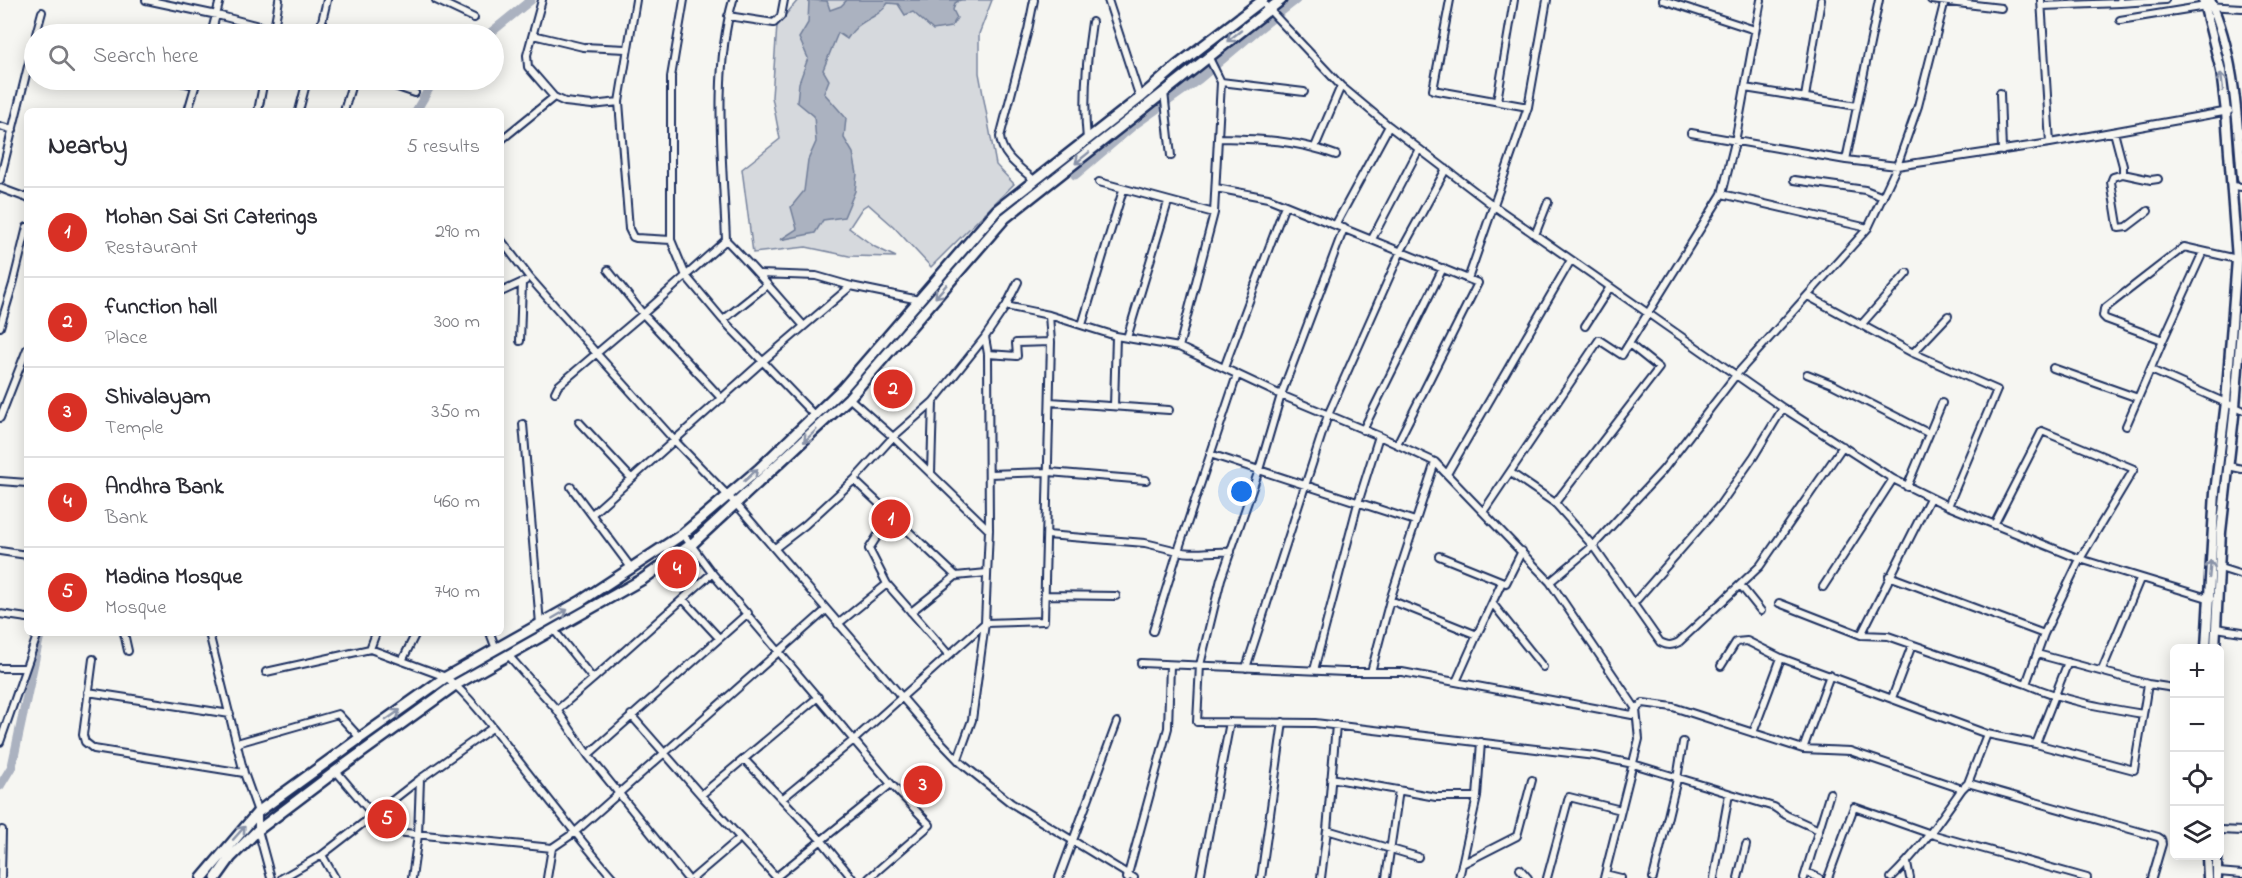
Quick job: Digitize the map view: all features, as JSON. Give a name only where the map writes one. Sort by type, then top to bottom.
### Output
[{"type":"main road","points":[[202,878],[258,812],[360,738],[446,677],[632,569],[683,534],[728,496],[868,362],[997,210],[1140,98],[1178,65],[1265,5],[1281,0]]},
{"type":"main road","points":[[216,878],[231,857],[258,830],[455,684],[643,579],[692,544],[849,398],[1005,218],[1165,100],[1210,60],[1265,5]]},
{"type":"street","points":[[146,0],[217,15],[247,24]]},
{"type":"street","points":[[214,24],[220,0]]},
{"type":"street","points":[[274,24],[279,0]]},
{"type":"street","points":[[321,24],[327,0]]},
{"type":"street","points":[[436,0],[474,18]]},
{"type":"street","points":[[542,0],[528,54],[528,67],[554,97],[565,102],[592,105],[619,102]]},
{"type":"street","points":[[636,0],[619,102],[628,229],[636,238],[672,240]]},
{"type":"street","points":[[684,0],[671,77],[672,240],[686,276],[723,320],[814,415]]},
{"type":"street","points":[[733,0],[728,16],[723,54],[721,119],[726,240],[760,274],[804,326]]},
{"type":"street","points":[[728,16],[774,23],[781,16],[784,0]]},
{"type":"street","points":[[1034,0],[1000,137],[1001,147],[1008,157],[1035,181]]},
{"type":"street","points":[[1108,0],[1140,98]]},
{"type":"street","points":[[1450,0],[1433,90],[1528,107]]},
{"type":"street","points":[[1497,101],[1514,0]]},
{"type":"street","points":[[1468,279],[1528,107],[1547,0]]},
{"type":"street","points":[[1663,0],[1683,3],[1755,30]]},
{"type":"street","points":[[1483,512],[1599,340],[1622,355],[1722,194],[1735,142],[1761,0]]},
{"type":"street","points":[[1805,97],[1821,0]]},
{"type":"street","points":[[1846,160],[1879,0]]},
{"type":"street","points":[[1931,0],[2001,8]]},
{"type":"street","points":[[2049,143],[2042,3],[2165,0]]},
{"type":"street","points":[[1550,582],[1593,546],[1663,470],[1736,375],[1868,228],[1897,166],[1918,106],[1945,1]]},
{"type":"street","points":[[2208,3],[2221,33],[2236,109],[2242,178]]},
{"type":"street","points":[[2205,644],[2215,492],[2226,402],[2237,259],[2237,187],[2221,71],[2208,3]]},
{"type":"street","points":[[2120,20],[2208,3],[2242,8]]},
{"type":"street","points":[[1265,5],[1341,86],[1389,126],[1494,206],[1783,408],[1893,479],[1929,498],[2080,559],[2140,579],[2217,600]]},
{"type":"street","points":[[39,24],[42,12]]},
{"type":"street","points":[[1087,140],[1084,105],[1086,60],[1092,22]]},
{"type":"street","points":[[532,35],[584,47],[626,50]]},
{"type":"street","points":[[1179,347],[1214,213],[1221,82],[1210,60]]},
{"type":"street","points":[[1221,82],[1304,92]]},
{"type":"street","points":[[0,180],[24,84]]},
{"type":"street","points":[[1315,147],[1341,86]]},
{"type":"street","points":[[1744,88],[1857,106]]},
{"type":"street","points":[[189,108],[194,90]]},
{"type":"street","points":[[259,108],[262,90]]},
{"type":"street","points":[[300,108],[304,90]]},
{"type":"street","points":[[345,108],[350,90]]},
{"type":"street","points":[[406,90],[415,93]]},
{"type":"street","points":[[2000,93],[2002,151]]},
{"type":"street","points":[[504,138],[554,97]]},
{"type":"street","points":[[1165,100],[1171,156]]},
{"type":"street","points":[[1691,133],[1846,160],[1897,166],[2002,151],[2236,109]]},
{"type":"street","points":[[0,126],[13,130]]},
{"type":"street","points":[[1336,224],[1389,126]]},
{"type":"street","points":[[2114,132],[2123,174]]},
{"type":"street","points":[[1219,138],[1276,140],[1315,147],[1336,155]]},
{"type":"street","points":[[1372,239],[1419,148]]},
{"type":"street","points":[[1246,668],[1307,486],[1328,415],[1401,251],[1446,169]]},
{"type":"street","points":[[2148,212],[2127,227],[2120,228],[2111,179],[2123,174],[2151,180],[2158,179]]},
{"type":"street","points":[[1794,180],[1865,190],[1883,197]]},
{"type":"street","points":[[1099,182],[1214,213]]},
{"type":"street","points":[[0,188],[24,197]]},
{"type":"street","points":[[1216,188],[1268,198],[1478,283],[1397,444]]},
{"type":"street","points":[[1082,325],[1123,190]]},
{"type":"street","points":[[1722,194],[1868,228]]},
{"type":"street","points":[[1127,338],[1168,202]]},
{"type":"street","points":[[1535,235],[1548,202]]},
{"type":"street","points":[[1224,368],[1285,205]]},
{"type":"street","points":[[1344,228],[1281,395],[1259,470],[1221,579],[1200,665],[1197,722],[1283,722],[1336,725],[1595,756],[1633,764],[1774,807],[1819,830]]},
{"type":"street","points":[[0,327],[24,239]]},
{"type":"street","points":[[555,392],[558,386],[726,240]]},
{"type":"street","points":[[504,244],[530,278],[597,354],[775,548],[937,738],[958,759],[1011,803],[1130,877],[1168,728],[1170,665]]},
{"type":"street","points":[[2163,340],[2106,319],[2103,316],[2104,309],[2182,248],[2188,247],[2237,259]]},
{"type":"street","points":[[2126,426],[2203,252]]},
{"type":"street","points":[[1447,474],[1571,260]]},
{"type":"street","points":[[1363,430],[1443,268]]},
{"type":"street","points":[[608,270],[643,314],[722,399]]},
{"type":"street","points":[[1861,325],[1907,273]]},
{"type":"street","points":[[760,274],[816,276],[919,300]]},
{"type":"street","points":[[504,291],[530,278]]},
{"type":"street","points":[[775,548],[805,525],[854,480],[893,437],[933,402],[985,337],[1006,306],[1018,282]]},
{"type":"street","points":[[520,340],[522,283]]},
{"type":"street","points":[[723,320],[767,285]]},
{"type":"street","points":[[592,514],[851,286]]},
{"type":"street","points":[[1585,326],[1610,287]]},
{"type":"street","points":[[1809,296],[1913,353],[1997,390],[1948,506]]},
{"type":"street","points":[[1006,306],[1049,315],[1116,336],[1179,347],[1281,395],[1380,436],[1435,462],[1550,582],[1636,709],[1639,739],[1605,876],[1622,878]]},
{"type":"street","points":[[782,799],[855,739],[948,654],[986,623],[1044,621],[1049,472],[1051,342],[1049,315]]},
{"type":"street","points":[[1913,353],[1948,316]]},
{"type":"street","points":[[2216,644],[2221,532],[2228,466],[2239,408],[2242,316]]},
{"type":"street","points":[[1114,406],[1116,336]]},
{"type":"street","points":[[958,759],[972,720],[986,623],[989,474],[988,354],[985,337]]},
{"type":"street","points":[[988,354],[1017,356],[1016,343],[1051,342]]},
{"type":"street","points":[[1555,503],[1659,368],[1629,344]]},
{"type":"street","points":[[0,418],[24,357]]},
{"type":"street","points":[[2053,368],[2138,398]]},
{"type":"street","points":[[2151,370],[2239,408]]},
{"type":"street","points":[[1807,374],[1832,384],[1929,433]]},
{"type":"street","points":[[1153,631],[1237,375]]},
{"type":"street","points":[[849,398],[893,437],[989,530]]},
{"type":"street","points":[[930,473],[933,402]]},
{"type":"street","points":[[1050,402],[1169,410]]},
{"type":"street","points":[[1907,487],[1942,403]]},
{"type":"street","points":[[1633,604],[1719,506],[1754,456],[1783,408]]},
{"type":"street","points":[[579,422],[631,478]]},
{"type":"street","points":[[524,424],[540,624]]},
{"type":"street","points":[[1994,525],[2042,431],[2134,469],[2080,559],[2044,634],[2026,684]]},
{"type":"street","points":[[1314,670],[1358,503],[1380,436]]},
{"type":"street","points":[[1511,473],[1555,503],[1593,546],[1660,642],[1672,646],[1741,586],[1760,566],[1843,446]]},
{"type":"street","points":[[1210,454],[1415,521]]},
{"type":"street","points":[[1371,672],[1390,600],[1435,462]]},
{"type":"street","points":[[2228,466],[2242,469]]},
{"type":"street","points":[[989,474],[1049,472],[1146,480]]},
{"type":"street","points":[[1823,587],[1893,479]]},
{"type":"street","points":[[854,480],[956,576]]},
{"type":"street","points":[[0,481],[24,483]]},
{"type":"street","points":[[571,487],[632,569]]},
{"type":"street","points":[[1861,635],[1929,498]]},
{"type":"street","points":[[891,515],[869,549],[887,584],[948,654]]},
{"type":"street","points":[[683,534],[712,573],[891,784],[930,825],[869,878]]},
{"type":"street","points":[[1047,535],[1145,543],[1190,555],[1209,551],[1231,552]]},
{"type":"street","points":[[0,551],[24,555]]},
{"type":"street","points":[[1439,556],[1506,583],[1522,552]]},
{"type":"street","points":[[2220,568],[2242,575]]},
{"type":"street","points":[[557,710],[712,573]]},
{"type":"street","points":[[911,612],[956,576],[987,573]]},
{"type":"street","points":[[1889,576],[2044,634]]},
{"type":"street","points":[[2102,670],[2140,579]]},
{"type":"street","points":[[1456,682],[1502,582]]},
{"type":"street","points":[[838,624],[887,584]]},
{"type":"street","points":[[1741,586],[1761,611]]},
{"type":"street","points":[[1045,595],[1116,596]]},
{"type":"street","points":[[683,599],[719,638]]},
{"type":"street","points":[[1390,600],[1477,635]]},
{"type":"street","points":[[1779,603],[1861,635],[1888,636],[2054,696],[2143,714]]},
{"type":"street","points":[[1493,604],[1543,667]]},
{"type":"street","points":[[336,771],[382,830],[552,848],[619,793],[826,610]]},
{"type":"street","points":[[588,755],[748,613]]},
{"type":"street","points":[[0,614],[24,618]]},
{"type":"street","points":[[2217,628],[2242,632]]},
{"type":"street","points":[[554,630],[593,679]]},
{"type":"street","points":[[0,742],[2,727],[37,636]]},
{"type":"street","points":[[125,636],[128,651]]},
{"type":"street","points":[[212,636],[244,772],[258,812],[258,830],[271,878]]},
{"type":"street","points":[[369,649],[375,636]]},
{"type":"street","points":[[402,661],[414,636]]},
{"type":"street","points":[[491,636],[496,649]]},
{"type":"street","points":[[1721,666],[1731,647],[1741,640],[1747,641],[1781,657],[1987,734],[2036,744],[2134,770],[2148,684]]},
{"type":"street","points":[[1892,698],[1912,645]]},
{"type":"street","points":[[266,672],[369,649],[446,677],[455,684],[492,728],[613,878]]},
{"type":"street","points":[[2037,654],[2148,684],[2170,687]]},
{"type":"street","points":[[508,655],[557,710],[588,755],[687,878]]},
{"type":"street","points":[[1753,733],[1781,657]]},
{"type":"street","points":[[93,659],[83,735],[85,742],[94,749],[244,772]]},
{"type":"street","points":[[2036,744],[2068,662]]},
{"type":"street","points":[[1141,663],[1406,673],[1632,715],[1643,703],[1673,707],[1803,749],[1850,751],[1962,789]]},
{"type":"street","points":[[0,668],[25,668]]},
{"type":"street","points":[[1803,749],[1830,675]]},
{"type":"street","points":[[88,692],[230,714]]},
{"type":"street","points":[[701,795],[818,697]]},
{"type":"street","points":[[237,743],[338,714],[360,738]]},
{"type":"street","points":[[631,715],[777,878],[891,784]]},
{"type":"street","points":[[1059,878],[1117,722]]},
{"type":"street","points":[[1200,878],[1230,722]]},
{"type":"street","points":[[1261,878],[1283,722]]},
{"type":"street","points":[[1321,878],[1336,725]]},
{"type":"street","points":[[282,878],[322,855],[420,779],[492,728]]},
{"type":"street","points":[[1892,878],[1931,834],[1968,783],[1987,734]]},
{"type":"street","points":[[1460,878],[1477,797],[1481,742]]},
{"type":"street","points":[[1653,878],[1677,779],[1683,742]]},
{"type":"street","points":[[744,759],[822,842],[852,878]]},
{"type":"street","points":[[1331,778],[1436,796],[1477,797]]},
{"type":"street","points":[[412,878],[418,835],[420,779]]},
{"type":"street","points":[[1462,864],[1517,836],[1532,780]]},
{"type":"street","points":[[1968,783],[2158,837],[2162,844],[2152,878]]},
{"type":"street","points":[[1386,878],[1399,790]]},
{"type":"street","points":[[1819,878],[1805,875],[1830,793]]},
{"type":"street","points":[[1714,878],[1729,794]]},
{"type":"street","points":[[1547,878],[1569,797],[1621,810]]},
{"type":"street","points":[[1828,878],[1854,807],[1931,834],[2087,878]]},
{"type":"street","points":[[1,878],[2,830]]},
{"type":"street","points":[[1327,830],[1418,857]]},
{"type":"street","points":[[2224,830],[2242,831]]},
{"type":"street","points":[[693,878],[740,838]]},
{"type":"street","points":[[1738,878],[1746,845]]},
{"type":"street","points":[[547,878],[552,848]]},
{"type":"street","points":[[322,855],[335,878]]},
{"type":"street","points":[[2207,860],[2208,878]]},
{"type":"street","points":[[2217,860],[2218,875],[2242,874]]},
{"type":"street","points":[[1907,863],[1910,878]]},
{"type":"street","points":[[1520,869],[1528,878]]},
{"type":"shaded area","points":[[798,0],[992,0],[979,34],[979,73],[996,165],[1014,184],[931,267],[893,226],[868,204],[862,208],[849,228],[875,247],[896,257],[849,256],[806,247],[753,253],[742,169],[780,139],[772,97],[777,25]]},
{"type":"shaded area","points":[[809,0],[827,1],[830,10],[841,6],[847,0],[960,0],[955,3],[953,10],[957,18],[951,27],[933,30],[913,12],[905,15],[898,4],[888,3],[857,27],[847,39],[838,33],[823,70],[829,80],[824,93],[846,118],[844,138],[853,153],[857,174],[855,191],[844,217],[823,220],[815,233],[780,240],[797,229],[791,207],[804,191],[808,160],[816,142],[814,116],[797,102],[799,83],[808,58],[799,38],[808,23]]},
{"type":"waterway","points":[[501,24],[531,0]]},
{"type":"waterway","points":[[1075,175],[1134,125],[1199,79],[1296,0]]},
{"type":"waterway","points":[[418,108],[428,90]]},
{"type":"waterway","points":[[0,786],[12,766],[40,636]]},
{"type":"place","name":"function hall","points":[[893,389]]},
{"type":"place","name":"Mohan Sai Sri Caterings","points":[[891,519]]},
{"type":"place","name":"Andhra Bank","points":[[677,569]]},
{"type":"place","name":"Shivalayam","points":[[923,785]]},
{"type":"place","name":"Madina Mosque","points":[[387,819]]}]
